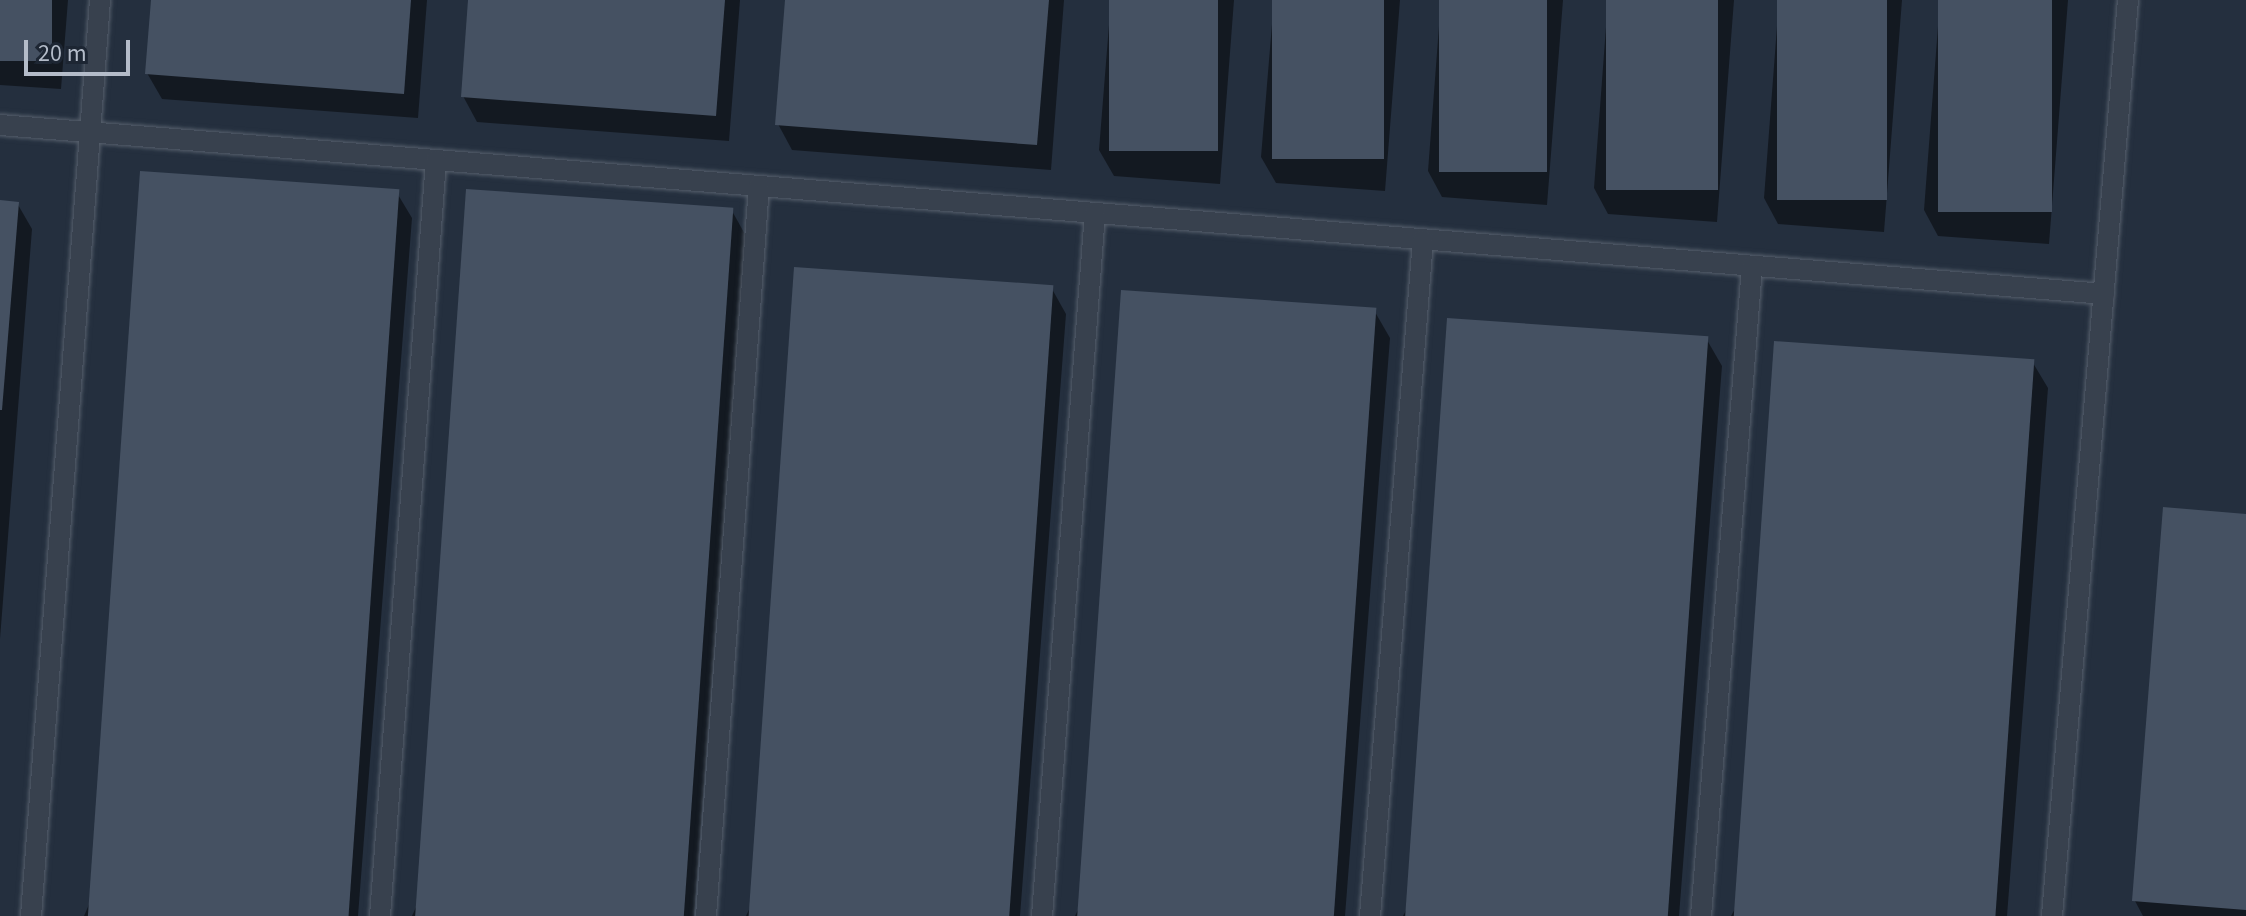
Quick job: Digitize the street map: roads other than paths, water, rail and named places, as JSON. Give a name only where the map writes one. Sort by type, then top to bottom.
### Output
[{"type":"lane","points":[[31,916],[100,0]]},
{"type":"lane","points":[[2052,916],[2128,0]]},
{"type":"lane","points":[[0,125],[2104,294]]},
{"type":"lane","points":[[380,916],[436,160]]},
{"type":"lane","points":[[706,916],[759,186]]},
{"type":"lane","points":[[1042,916],[1095,213]]},
{"type":"lane","points":[[1370,916],[1423,240]]},
{"type":"lane","points":[[1701,916],[1752,266]]}]
